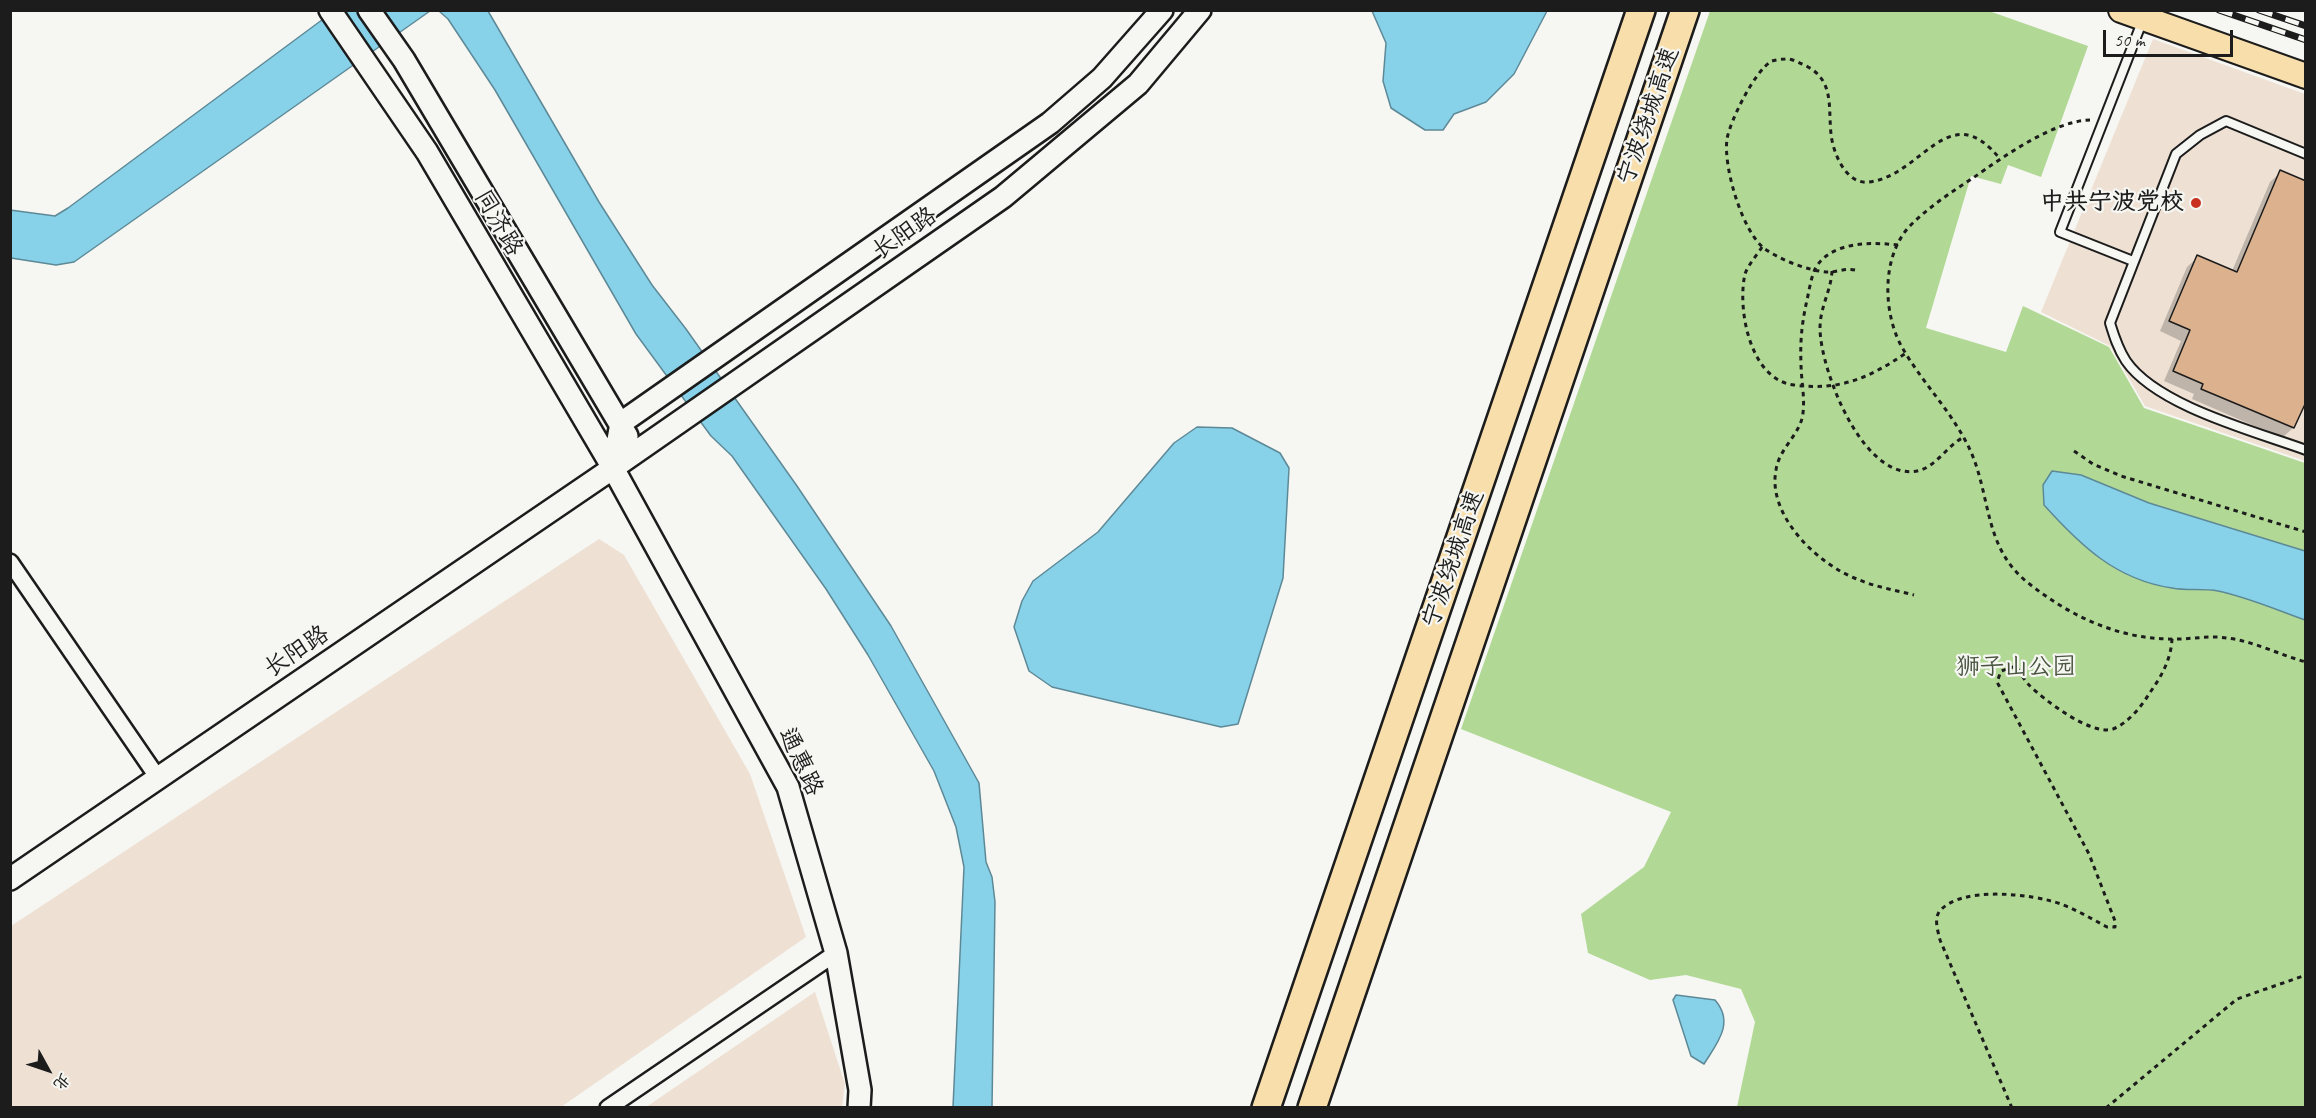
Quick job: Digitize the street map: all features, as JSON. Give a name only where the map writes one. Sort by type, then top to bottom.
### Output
[{"type":"highway","name":"宁波绕城高速","points":[[1266,1107],[1641,10]]},
{"type":"highway","name":"宁波绕城高速","points":[[1312,1107],[1684,10]]},
{"type":"main road","name":"同济路","points":[[330,10],[427,152],[613,468]]},
{"type":"main road","name":"同济路","points":[[369,10],[392,43],[621,423],[634,453]]},
{"type":"main road","name":"长阳路","points":[[621,423],[1050,123],[1102,78],[1162,10]]},
{"type":"main road","name":"长阳路","points":[[10,879],[613,468],[1003,197],[1138,84],[1200,10]]},
{"type":"main road","points":[[2147,15],[2306,76]]},
{"type":"main road","points":[[613,468],[621,423]]},
{"type":"main road","name":"通惠路","points":[[613,468],[788,788],[836,953],[860,1090],[859,1107]]},
{"type":"street","points":[[10,562],[158,778]]},
{"type":"street","points":[[608,1107],[836,953]]},
{"type":"lane","points":[[2133,261],[2060,232],[2147,15]]},
{"type":"lane","points":[[2306,153],[2226,122],[2200,135],[2176,154],[2110,323],[2115,340],[2126,362],[2150,384],[2174,400],[2306,450]]},
{"type":"path","points":[[1855,270],[1832,271],[1800,267],[1762,247],[1747,226],[1734,191],[1727,140],[1734,118],[1756,78],[1773,61],[1788,58],[1815,71],[1826,83],[1832,112],[1831,135],[1838,157],[1847,174],[1856,181],[1868,183],[1886,178],[1949,136],[1964,133],[1977,136],[2000,159]]},
{"type":"path","points":[[2104,120],[2079,120],[2039,137],[2000,159],[1928,209],[1907,230],[1898,245],[1889,273],[1889,302],[1893,324],[1906,353],[1964,437],[1983,483],[1993,535],[2013,570],[2051,599],[2108,630],[2151,639],[2229,638],[2306,662]]},
{"type":"path","points":[[1898,245],[1872,242],[1844,248],[1832,253],[1815,268],[1800,332],[1803,385],[1801,424],[1779,457],[1775,470],[1777,502],[1806,543],[1830,565],[1856,579],[1914,594]]},
{"type":"path","points":[[1762,247],[1746,271],[1742,296],[1746,330],[1754,352],[1773,374],[1793,385],[1833,386],[1861,380],[1906,353]]},
{"type":"path","points":[[1832,271],[1829,293],[1822,306],[1820,330],[1833,386],[1859,436],[1874,455],[1893,468],[1906,472],[1922,470],[1954,442],[1964,437]]},
{"type":"path","points":[[2074,451],[2093,464],[2121,477],[2306,532]]},
{"type":"path","points":[[2012,1107],[1940,939],[1936,922],[1940,912],[1958,901],[1989,893],[2028,896],[2061,904],[2107,927],[2115,927],[2115,921],[2089,854],[1997,682],[2001,671],[2016,666],[2028,685],[2071,717],[2093,729],[2112,729],[2130,717],[2161,678],[2172,653],[2172,639]]},
{"type":"path","points":[[2106,1107],[2237,999],[2306,975]]},
{"type":"shaded area","name":"中共宁波党校","points":[[2153,39],[2305,94],[2305,461],[2145,406],[2110,346],[2041,312]]},
{"type":"shaded area","points":[[599,539],[624,555],[750,774],[806,937],[561,1107],[11,1107],[11,926]]},
{"type":"shaded area","points":[[815,992],[845,1084],[842,1107],[646,1107]]},
{"type":"green space","name":"狮子山公园","points":[[1710,11],[1989,11],[2088,46],[2041,177],[2008,165],[2001,184],[1971,176],[1926,328],[2006,352],[2023,306],[2109,347],[2144,408],[2305,463],[2305,1107],[1737,1107],[1755,1022],[1741,989],[1686,975],[1650,980],[1588,953],[1581,914],[1644,867],[1671,812],[1461,729]]},
{"type":"water","points":[[334,11],[430,11],[74,262],[56,265],[11,258],[10,210],[55,216]]},
{"type":"water","points":[[439,11],[488,11],[599,202],[652,285],[686,329],[797,486],[891,626],[979,783],[986,862],[992,877],[995,902],[992,1107],[953,1107],[964,867],[956,827],[934,771],[868,655],[826,589],[732,456],[711,436],[636,334],[495,90],[448,19]]},
{"type":"water","points":[[1372,11],[1547,11],[1514,74],[1486,102],[1454,114],[1443,130],[1425,130],[1391,108],[1383,81],[1386,43]]},
{"type":"water","points":[[1197,427],[1232,428],[1280,453],[1289,468],[1283,578],[1238,724],[1221,727],[1052,687],[1029,671],[1014,627],[1022,601],[1033,581],[1098,532],[1174,443]]},
{"type":"water","points":[[2052,471],[2081,475],[2149,503],[2305,551],[2305,620],[2229,594],[2152,584],[2116,569],[2071,534],[2044,505],[2043,485]]},
{"type":"water","points":[[1676,995],[1715,1000],[1721,1008],[1724,1017],[1722,1033],[1704,1064],[1691,1056],[1673,1000]]},
{"type":"building","points":[[2280,170],[2306,181],[2306,402],[2294,428],[2201,389],[2203,384],[2173,371],[2190,330],[2169,321],[2197,255],[2237,272]]},
{"type":"railway","points":[[2219,10],[2306,40]]},
{"type":"railway","points":[[2259,10],[2306,26]]},
{"type":"place","name":"中共宁波党校","points":[[2196,203]]}]
